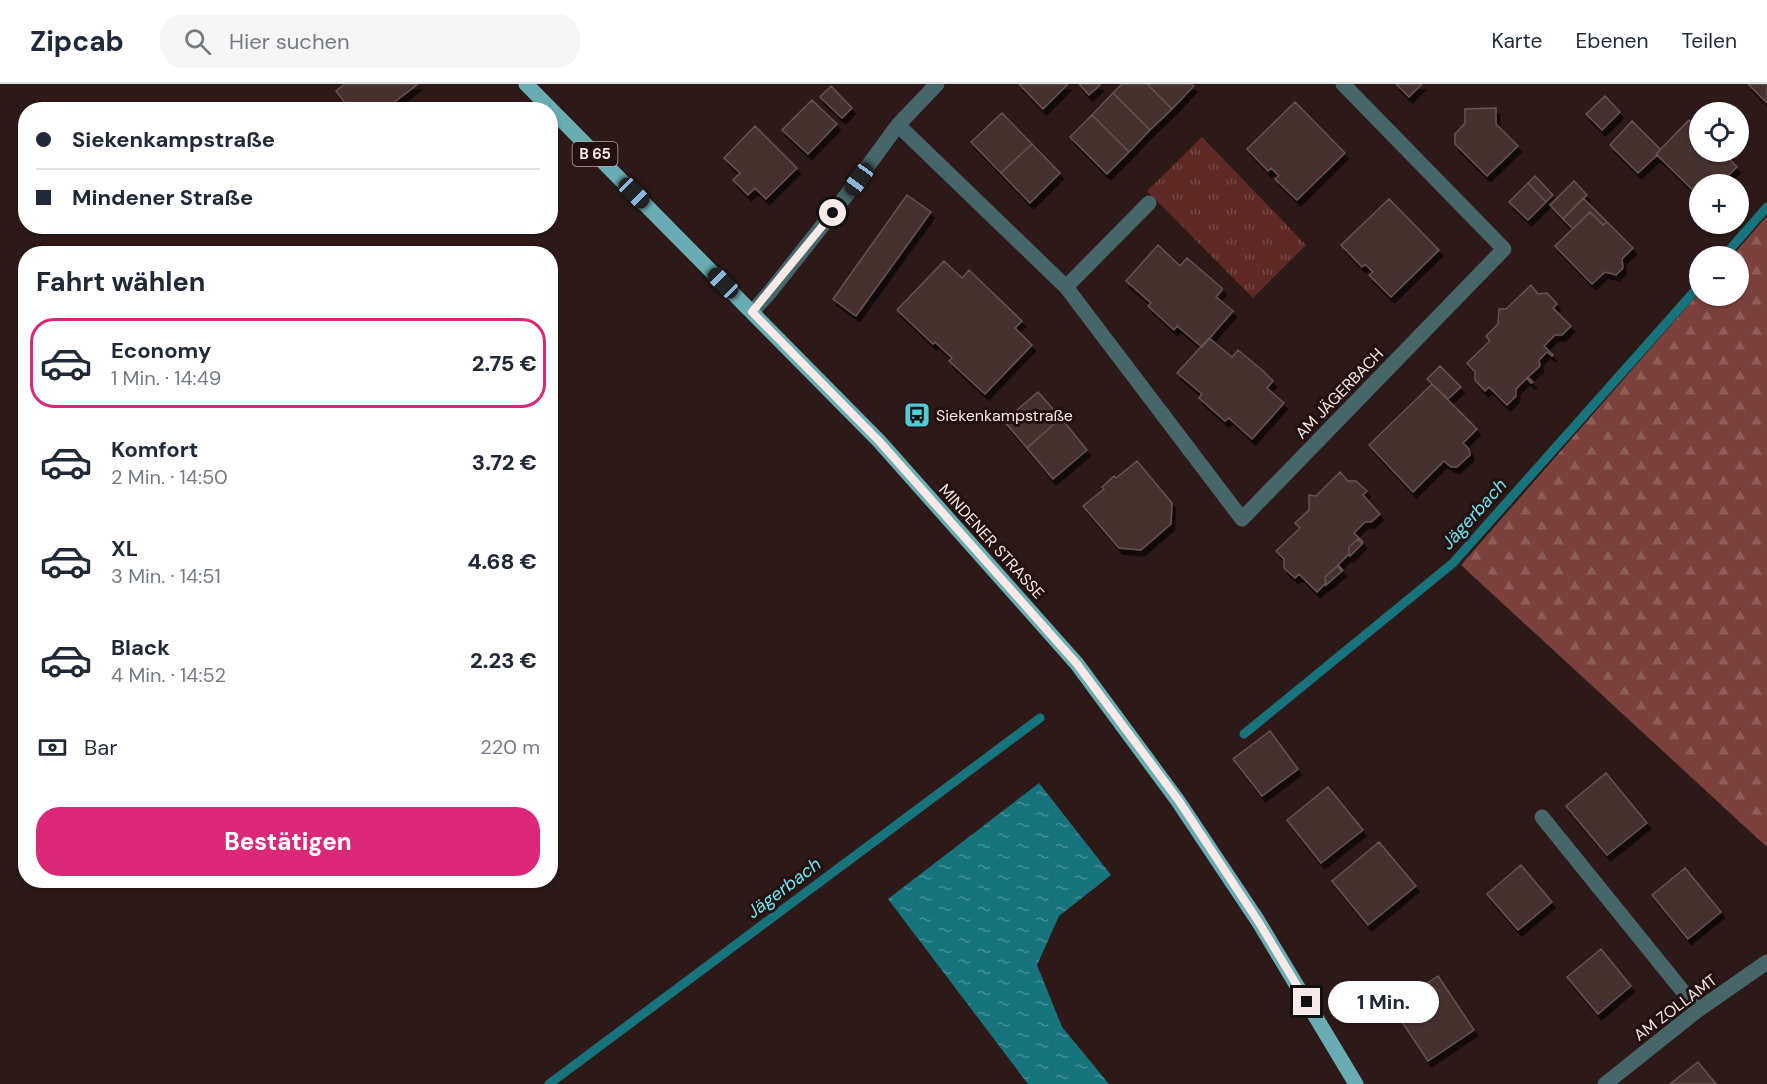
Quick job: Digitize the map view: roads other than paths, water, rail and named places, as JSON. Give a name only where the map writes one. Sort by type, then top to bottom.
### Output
[{"type":"main road","name":"MINDENER STRASSE","points":[[526,84],[544,102]]},
{"type":"main road","name":"MINDENER STRASSE","points":[[558,116],[879,441],[1077,664],[1179,801],[1258,921],[1356,1084]]},
{"type":"street","points":[[752,312],[846,197],[898,125],[937,84]]},
{"type":"street","name":"AM JÄGERBACH","points":[[898,125],[1066,286],[1242,519],[1504,249],[1343,84]]},
{"type":"street","points":[[1066,286],[1149,203]]},
{"type":"street","points":[[1542,817],[1698,1010]]},
{"type":"street","name":"AM ZOLLAMT","points":[[1605,1084],[1698,1010],[1767,962]]},
{"type":"water","points":[[1039,783],[1111,875],[1059,916],[1037,965],[1062,1027],[1109,1084],[1028,1084],[888,899]]},
{"type":"waterway","name":"Jägerbach","points":[[1733,246],[1767,207]]},
{"type":"waterway","name":"Jägerbach","points":[[1244,734],[1453,563],[1689,297]]},
{"type":"waterway","name":"Jägerbach","points":[[549,1084],[1040,718]]},
{"type":"place","name":"Siekenkampstraße","points":[[917,415]]}]
